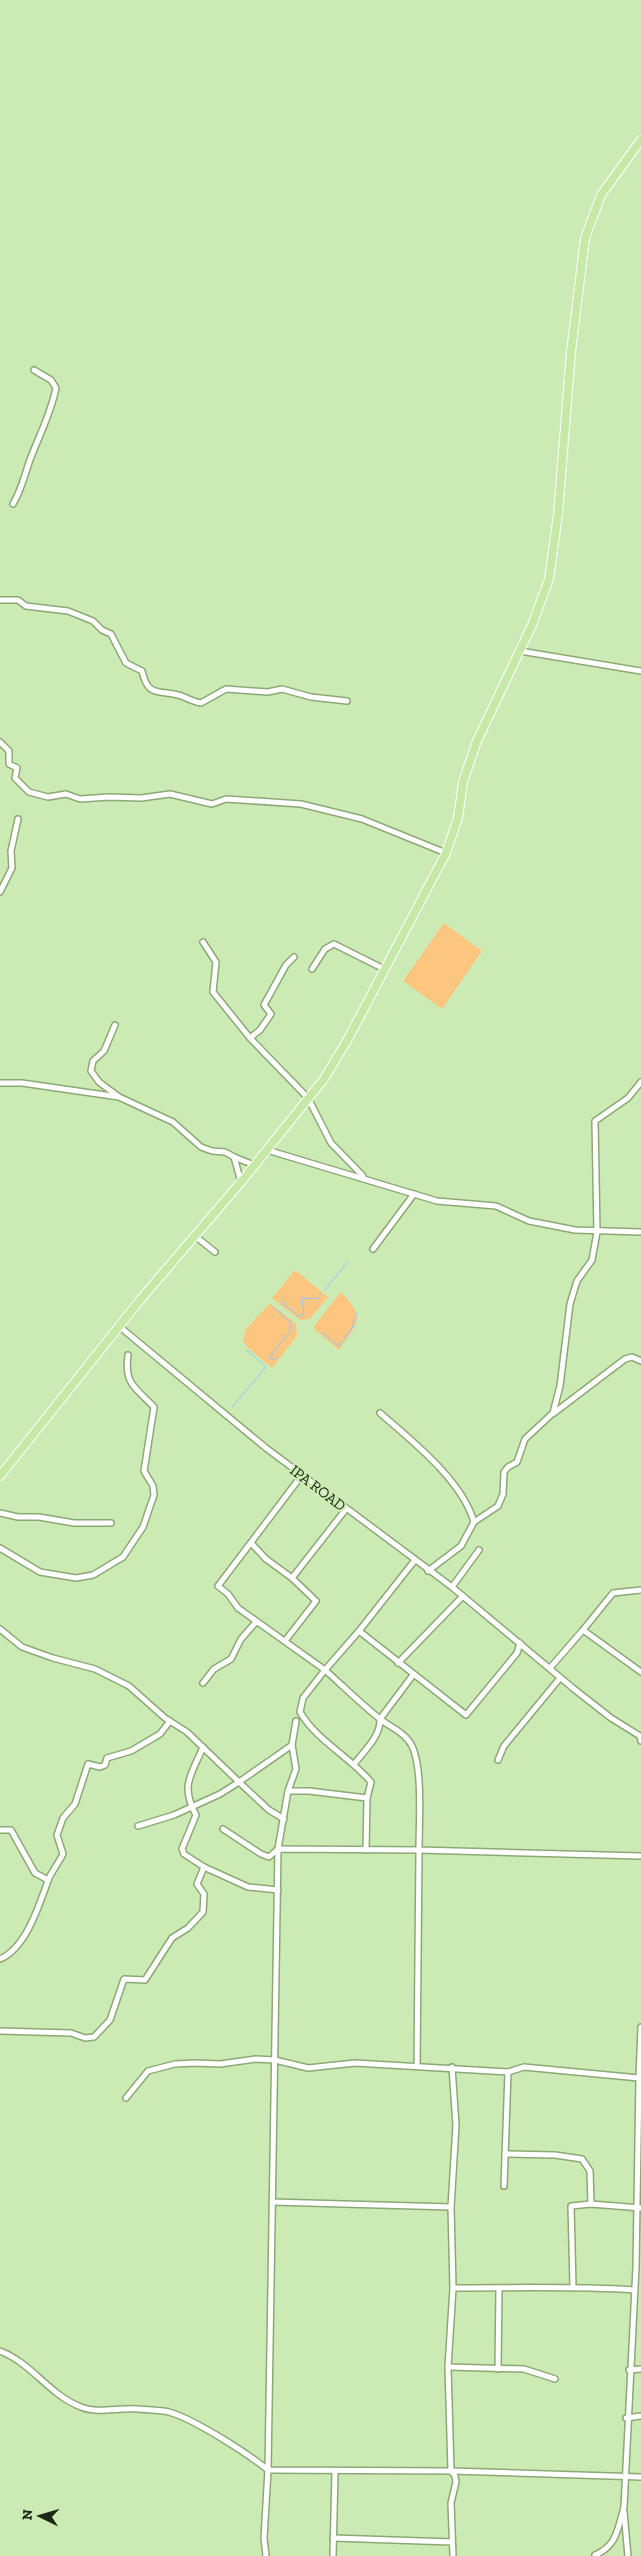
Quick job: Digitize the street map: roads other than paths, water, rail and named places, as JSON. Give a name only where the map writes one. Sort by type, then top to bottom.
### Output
[{"type":"main road","points":[[0,1476],[120,1327],[267,1150],[334,1063],[446,852],[458,818],[464,782],[477,741],[543,599],[552,562],[571,352],[585,238],[601,195],[641,140]]},
{"type":"street","points":[[13,504],[22,486],[31,457],[46,423],[56,388],[51,380],[34,370]]},
{"type":"street","points":[[0,600],[8,602],[18,600],[26,606],[68,611],[93,621],[102,630],[111,634],[126,663],[142,671],[146,686],[157,693],[178,695],[201,703],[226,689],[268,692],[282,689],[311,697],[347,701]]},
{"type":"street","points":[[520,651],[641,671]]},
{"type":"street","points":[[0,742],[9,751],[9,764],[17,768],[15,778],[17,782],[34,794],[48,797],[66,794],[80,799],[109,797],[142,798],[170,794],[212,804],[226,799],[301,804],[362,819],[446,852]]},
{"type":"street","points":[[0,892],[12,868],[11,851],[18,819]]},
{"type":"street","points":[[203,942],[216,962],[213,992],[250,1038],[308,1098],[331,1143],[366,1178]]},
{"type":"street","points":[[312,969],[325,949],[334,944],[384,969]]},
{"type":"street","points":[[250,1038],[260,1030],[271,1014],[264,1005],[286,965],[294,957]]},
{"type":"street","points":[[115,1025],[104,1051],[93,1061],[91,1071],[99,1082],[119,1097],[173,1122],[201,1147],[212,1151],[226,1152],[254,1165]]},
{"type":"street","points":[[553,1413],[560,1386],[570,1304],[577,1281],[592,1260],[597,1232],[595,1121],[628,1098],[641,1082]]},
{"type":"street","points":[[0,1083],[22,1083],[119,1097]]},
{"type":"street","points":[[267,1150],[366,1178],[437,1201],[496,1206],[529,1221],[575,1230],[641,1232]]},
{"type":"street","points":[[234,1157],[241,1182]]},
{"type":"street","points":[[373,1249],[414,1194]]},
{"type":"street","points":[[195,1236],[215,1252]]},
{"type":"street","name":"IPA ROAD","points":[[120,1327],[302,1475],[428,1571],[452,1586],[560,1678],[611,1718],[641,1737]]},
{"type":"street","points":[[0,1548],[31,1568],[76,1578],[93,1575],[124,1557],[143,1527],[154,1495],[153,1486],[144,1471],[154,1407],[131,1383],[126,1372],[128,1355]]},
{"type":"street","points":[[428,1571],[461,1546],[474,1522],[498,1506],[503,1494],[504,1472],[508,1467],[517,1462],[525,1439],[553,1413],[625,1359],[632,1357],[641,1361]]},
{"type":"street","points":[[380,1413],[414,1442],[447,1478],[464,1500],[474,1522]]},
{"type":"street","points":[[302,1475],[252,1544],[218,1586],[228,1594],[238,1608],[325,1670],[380,1719],[403,1734],[412,1744],[416,1756],[419,1850],[417,2066]]},
{"type":"street","points":[[292,1578],[346,1509]]},
{"type":"street","points":[[0,1514],[18,1517],[39,1517],[74,1523],[111,1523]]},
{"type":"street","points":[[252,1544],[266,1559],[292,1578],[316,1601],[285,1641]]},
{"type":"street","points":[[452,1586],[480,1550]]},
{"type":"street","points":[[366,1850],[368,1798],[371,1782],[355,1763],[318,1736],[300,1712],[303,1698],[359,1631],[414,1560]]},
{"type":"street","points":[[550,1668],[613,1593],[641,1590]]},
{"type":"street","points":[[398,1663],[464,1596]]},
{"type":"street","points":[[203,1683],[214,1669],[231,1659],[241,1639],[256,1622]]},
{"type":"street","points":[[0,1629],[22,1646],[109,1674],[129,1686],[170,1721],[187,1732],[270,1810],[284,1819]]},
{"type":"street","points":[[583,1630],[641,1672]]},
{"type":"street","points":[[359,1631],[466,1715],[517,1653],[520,1643]]},
{"type":"street","points":[[355,1763],[378,1733],[381,1726],[380,1719],[413,1675]]},
{"type":"street","points":[[498,1760],[504,1746],[560,1678]]},
{"type":"street","points":[[0,1959],[9,1953],[27,1930],[40,1905],[48,1880],[63,1854],[57,1835],[64,1818],[75,1804],[88,1764],[100,1767],[105,1765],[107,1758],[131,1751],[160,1734],[170,1721]]},
{"type":"street","points":[[266,2556],[278,1849],[288,1791],[296,1769],[292,1745],[296,1721]]},
{"type":"street","points":[[138,1826],[174,1815],[220,1794],[292,1745]]},
{"type":"street","points":[[202,1747],[188,1784],[187,1796],[196,1815],[182,1849],[184,1854],[204,1867],[248,1887],[278,1890]]},
{"type":"street","points":[[288,1791],[309,1790],[368,1798]]},
{"type":"street","points":[[223,1829],[265,1856],[274,1855],[278,1849]]},
{"type":"street","points":[[0,1830],[11,1830],[35,1873],[48,1880]]},
{"type":"street","points":[[278,1849],[419,1850],[641,1856]]},
{"type":"street","points":[[0,2031],[71,2032],[85,2038],[94,2037],[110,2020],[124,1979],[145,1980],[172,1938],[188,1928],[203,1912],[204,1894],[197,1884],[204,1867]]},
{"type":"street","points":[[628,2556],[624,2507],[626,2418],[634,2290],[638,2267],[641,2027]]},
{"type":"street","points":[[126,2098],[148,2071],[175,2064],[220,2064],[243,2060],[275,2060],[308,2068],[355,2064],[452,2067],[508,2072],[524,2067],[639,2078]]},
{"type":"street","points":[[452,2067],[456,2125],[451,2207],[453,2288],[448,2367],[451,2471],[455,2476],[456,2482],[451,2503],[453,2556]]},
{"type":"street","points":[[504,2186],[508,2072]]},
{"type":"street","points":[[505,2154],[555,2155],[582,2159],[590,2171],[591,2204]]},
{"type":"street","points":[[272,2202],[451,2207]]},
{"type":"street","points":[[573,2286],[571,2206],[591,2204],[639,2208]]},
{"type":"street","points":[[453,2288],[573,2286],[634,2290]]},
{"type":"street","points":[[498,2369],[499,2288]]},
{"type":"street","points":[[0,2351],[10,2355],[36,2374],[63,2400],[84,2408],[135,2408],[170,2413],[222,2440],[268,2470],[335,2472],[451,2471],[641,2477]]},
{"type":"street","points":[[448,2367],[524,2369],[555,2380]]},
{"type":"street","points":[[629,2370],[641,2369]]},
{"type":"street","points":[[626,2418],[641,2416]]},
{"type":"street","points":[[333,2556],[335,2472]]},
{"type":"street","points":[[595,2555],[605,2551],[614,2541],[624,2507]]},
{"type":"street","points":[[333,2538],[452,2542]]},
{"type":"waterway","points":[[325,1290],[348,1261]]},
{"type":"waterway","points":[[283,1300],[285,1305],[299,1316],[304,1315],[302,1298],[317,1299],[321,1294]]},
{"type":"waterway","points":[[273,1307],[291,1323],[291,1330],[269,1358],[274,1360],[277,1357]]},
{"type":"waterway","points":[[321,1332],[339,1346],[352,1328],[357,1314]]},
{"type":"waterway","points":[[232,1407],[266,1367],[247,1350]]}]
